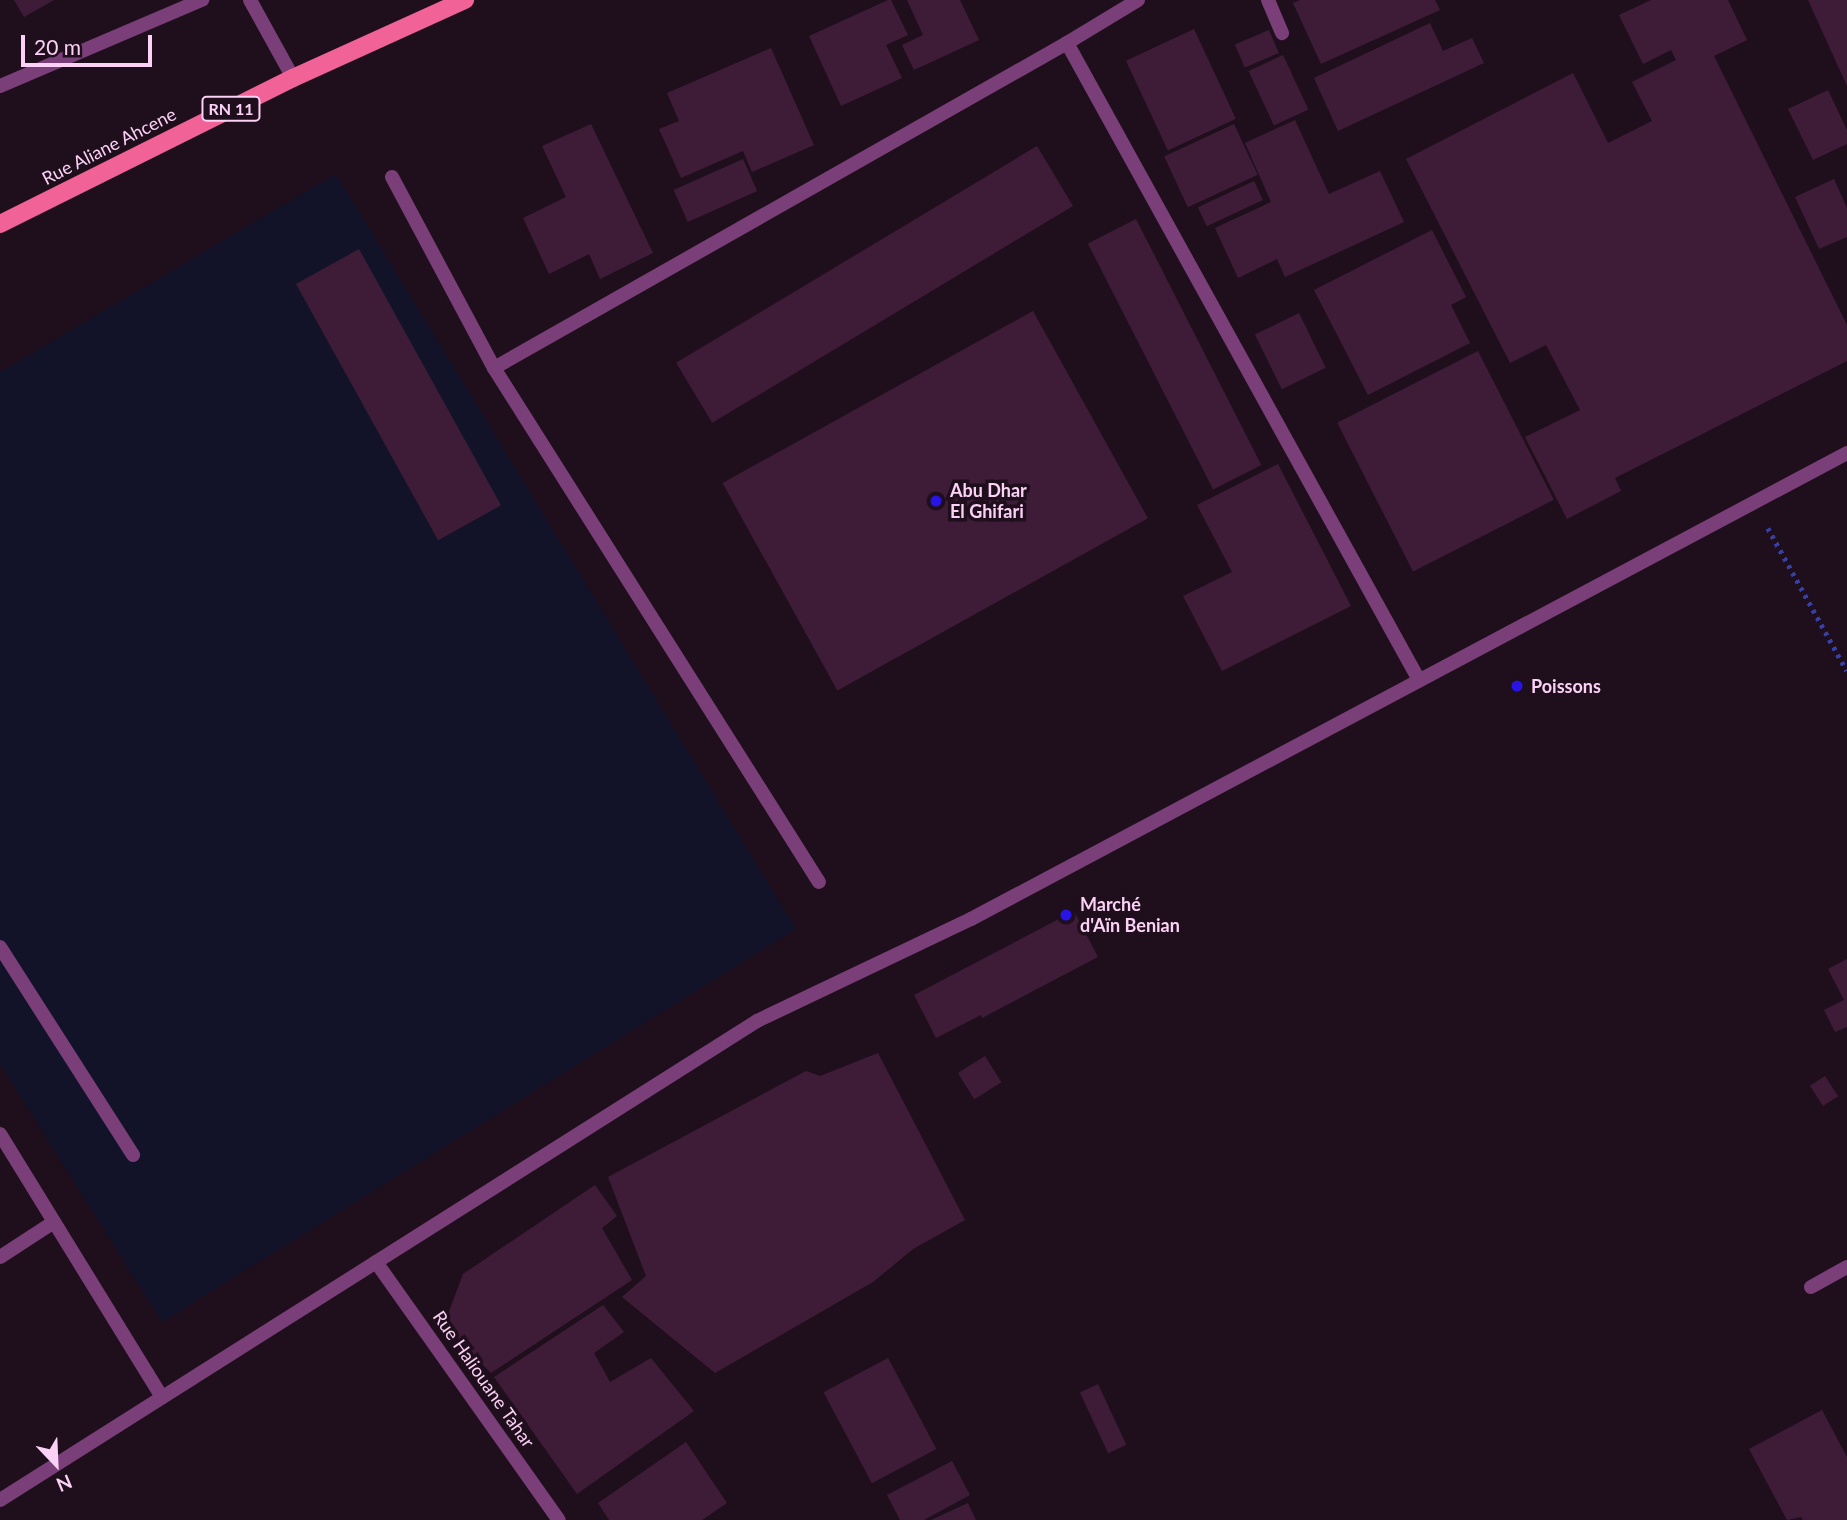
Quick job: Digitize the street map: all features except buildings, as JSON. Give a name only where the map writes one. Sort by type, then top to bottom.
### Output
[{"type":"main road","name":"Rue Aliane Ahcene","points":[[0,224],[293,78],[465,0]]},
{"type":"street","points":[[0,86],[202,0]]},
{"type":"street","points":[[250,0],[293,78]]},
{"type":"street","points":[[494,368],[1067,43],[1138,0]]},
{"type":"street","points":[[1268,0],[1282,33]]},
{"type":"street","points":[[1067,43],[1419,680]]},
{"type":"street","points":[[392,177],[494,368],[819,882]]},
{"type":"street","points":[[0,1500],[757,1021],[971,919],[1847,453]]},
{"type":"street","points":[[0,947],[133,1155]]},
{"type":"street","points":[[0,1134],[162,1397]]},
{"type":"street","points":[[0,1257],[54,1222]]},
{"type":"street","name":"Rue Haliouane Tahar","points":[[376,1262],[559,1520]]},
{"type":"street","points":[[1811,1287],[1847,1267]]},
{"type":"path","points":[[1753,502],[1847,671]]},
{"type":"shaded area","points":[[336,174],[796,929],[162,1322],[0,1064],[0,372]]},
{"type":"place","name":"Abu Dhar El Ghifari","points":[[936,501]]},
{"type":"place","name":"Poissons","points":[[1517,686]]},
{"type":"place","name":"Marché d'Aïn Benian","points":[[1066,915]]}]
